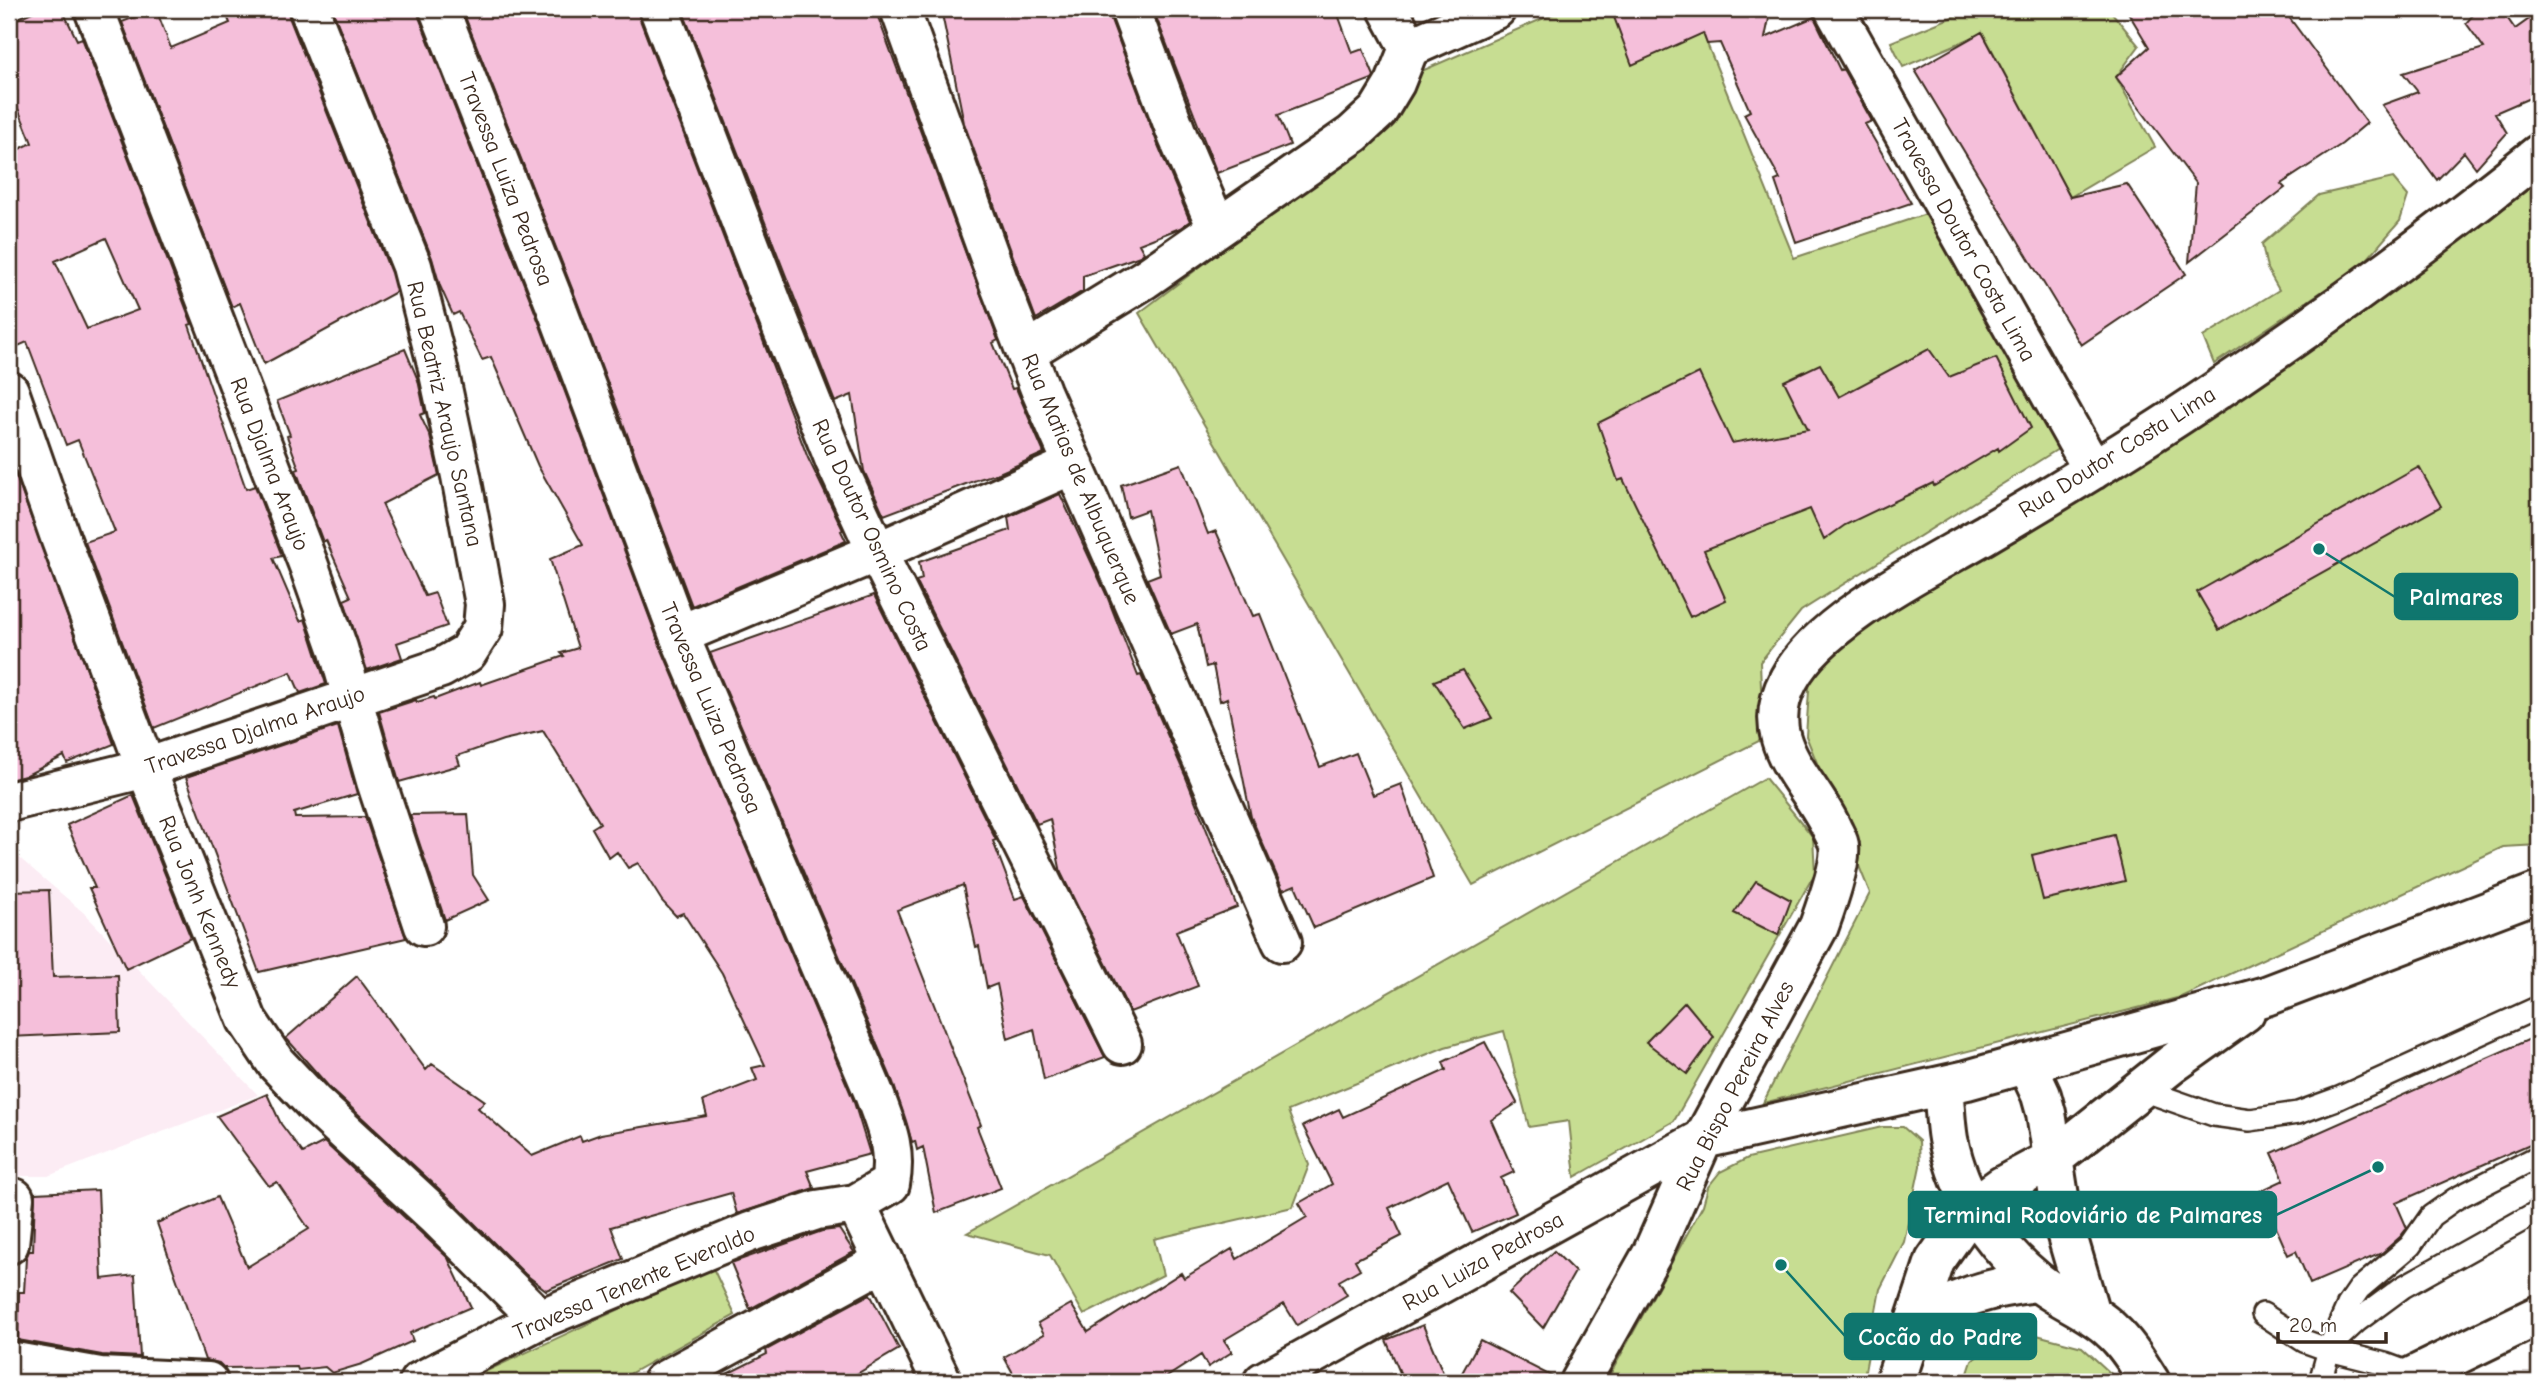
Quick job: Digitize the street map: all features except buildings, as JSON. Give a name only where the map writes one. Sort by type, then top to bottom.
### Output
[{"type":"street","name":"Rua Djalma Araujo","points":[[94,9],[309,566],[338,648],[383,803],[424,926]]},
{"type":"street","name":"Rua Beatriz Araujo Santana","points":[[309,9],[412,266],[445,397],[478,560],[485,604],[483,628]]},
{"type":"street","name":"Travessa Luiza Pedrosa","points":[[439,9],[555,304],[679,635],[891,1139],[894,1164],[890,1184],[856,1204]]},
{"type":"street","name":"Rua Doutor Osmino Costa","points":[[659,9],[825,435],[877,552],[1122,1044]]},
{"type":"street","name":"Rua Matias de Albuquerque","points":[[900,9],[1026,352],[1282,942]]},
{"type":"street","points":[[1130,9],[1178,137],[1217,229]]},
{"type":"street","points":[[1388,9],[1409,48]]},
{"type":"street","points":[[1026,352],[1145,279],[1353,134],[1378,111],[1395,83],[1409,48],[1496,9]]},
{"type":"street","name":"Travessa Doutor Costa Lima","points":[[1834,9],[2093,470]]},
{"type":"street","name":"Rua Doutor Costa Lima","points":[[1805,786],[1784,752],[1778,722],[1780,700],[1788,679],[1809,648],[1868,603],[2093,470],[2193,407],[2473,207],[2539,154]]},
{"type":"street","name":"Rua Jonh Kennedy","points":[[9,391],[146,768],[247,1020],[276,1063],[315,1104],[443,1222],[540,1319]]},
{"type":"street","points":[[679,635],[877,552],[1074,464]]},
{"type":"street","name":"Travessa Djalma Araujo","points":[[9,802],[146,768],[441,668],[467,653],[483,628]]},
{"type":"street","name":"Rua Bispo Pereira Alves","points":[[1580,1382],[1652,1254],[1703,1139],[1819,926],[1832,889],[1840,847],[1823,811],[1805,786]]},
{"type":"street","points":[[1895,1382],[1934,1261],[1973,1207],[2002,1186],[2054,1158],[2172,1063],[2266,996],[2539,892]]},
{"type":"street","name":"Rua Luiza Pedrosa","points":[[1263,1382],[1703,1139],[1943,1086],[2266,996]]},
{"type":"street","points":[[2026,1063],[2044,1104],[2063,1222],[2090,1314]]},
{"type":"street","points":[[1943,1086],[1948,1139],[1955,1165],[1984,1226],[2038,1282],[2112,1331],[2136,1359],[2150,1382]]},
{"type":"street","points":[[9,1244],[13,1198]]},
{"type":"street","points":[[856,1204],[942,1382]]},
{"type":"street","name":"Travessa Tenente Everaldo","points":[[419,1382],[540,1319],[750,1232],[817,1210],[856,1204]]},
{"type":"street","points":[[662,1382],[884,1261]]},
{"type":"street","points":[[1913,1325],[1941,1307],[1970,1294],[2014,1284],[2038,1282]]},
{"type":"street","points":[[2408,1378],[2539,1315]]},
{"type":"street","points":[[9,1361],[100,1377],[208,1382]]},
{"type":"lane","points":[[2140,1089],[2214,1115],[2250,1120],[2298,1113],[2339,1098],[2539,1007]]},
{"type":"lane","points":[[2320,1382],[2323,1364],[2348,1305],[2359,1289],[2410,1246],[2431,1216],[2455,1199],[2539,1156]]},
{"type":"lane","points":[[2330,1348],[2357,1321],[2403,1287],[2539,1211]]},
{"type":"lane","points":[[2263,1314],[2304,1341],[2374,1361],[2408,1378]]},
{"type":"shaded area","points":[[9,849],[84,913],[258,1095],[48,1176],[9,1176]]},
{"type":"green space","points":[[1565,9],[1693,9],[1794,258],[1929,213],[2058,449],[1801,611],[1760,662],[1763,739],[1473,885],[1139,313],[1390,123],[1417,73]]},
{"type":"green space","points":[[1972,9],[1983,9],[2002,17],[2018,9],[2109,9],[2139,46],[2116,77],[2155,147],[2070,197],[1983,33],[1903,67],[1891,42]]},
{"type":"green space","points":[[2539,175],[2539,845],[2503,847],[2181,997],[1763,1103],[1870,893],[1806,736],[1811,660],[2128,467]]},
{"type":"green space","points":[[2393,178],[2408,196],[2400,221],[2363,264],[2214,364],[2203,337],[2279,290],[2267,269],[2262,244],[2319,195]]},
{"type":"green space","points":[[1765,778],[1813,837],[1815,873],[1674,1121],[1575,1177],[1569,1121],[1529,1127],[1504,1031],[1445,1047],[1288,1111],[1309,1165],[1293,1207],[1154,1239],[1163,1275],[1084,1315],[1050,1255],[967,1233]]},
{"type":"green space","points":[[1882,1127],[1903,1127],[1919,1141],[1920,1166],[1904,1242],[1880,1289],[1863,1382],[1606,1382],[1703,1205],[1708,1187],[1720,1172],[1748,1158]]},
{"type":"green space","points":[[712,1266],[735,1315],[615,1382],[463,1382]]},
{"type":"green space","points":[[2033,1334],[2082,1347],[2120,1382],[1965,1382],[1972,1361],[1994,1341]]},
{"type":"place","name":"Palmares","points":[[2319,549]]},
{"type":"place","name":"Terminal Rodoviário de Palmares","points":[[2378,1167]]},
{"type":"place","name":"Cocão do Padre","points":[[1781,1265]]}]
